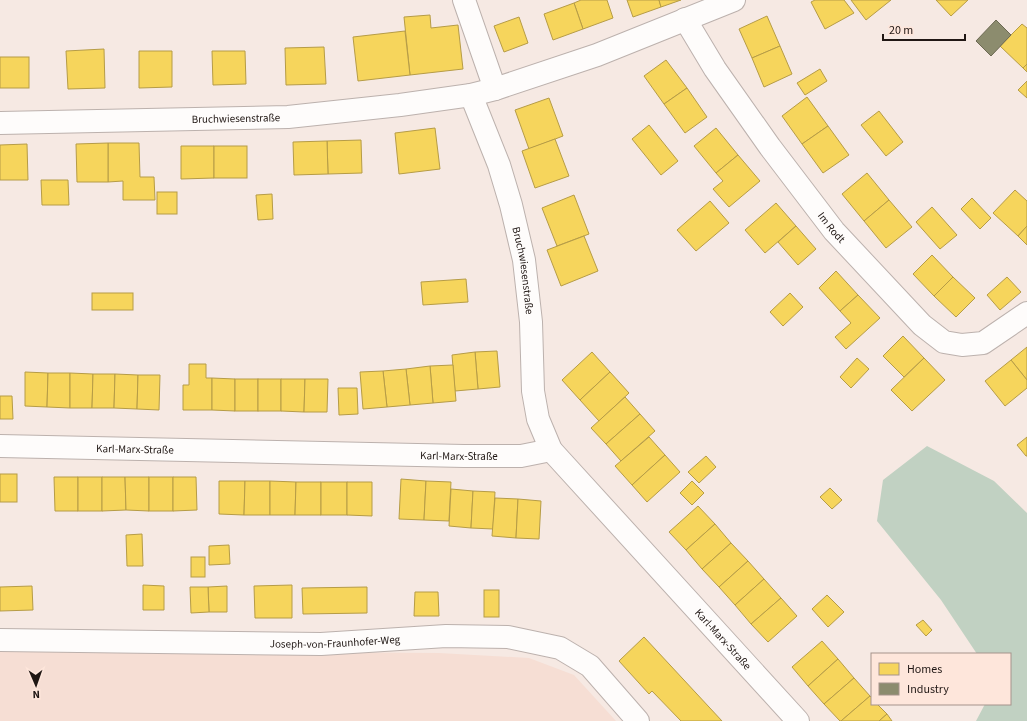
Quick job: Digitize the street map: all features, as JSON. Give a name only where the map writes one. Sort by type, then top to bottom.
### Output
[{"type":"street","points":[[464,0],[495,88]]},
{"type":"street","name":"Bruchwiesenstraße","points":[[0,123],[288,117],[400,106],[471,95],[597,55],[734,0]]},
{"type":"street","name":"Im Rodt","points":[[685,20],[715,68],[770,147],[834,231],[922,325],[944,342],[962,346],[983,343],[1027,312]]},
{"type":"street","name":"Bruchwiesenstraße","points":[[471,95],[499,165],[524,260],[531,322],[533,391],[538,420],[551,450]]},
{"type":"street","name":"Karl-Marx-Straße","points":[[0,446],[464,456],[521,456],[551,450],[797,721]]},
{"type":"street","name":"Joseph-von-Fraunhofer-Weg","points":[[0,640],[321,644],[446,636],[508,637],[560,648],[590,666],[638,721]]},
{"type":"shaded area","points":[[0,650],[439,653],[529,658],[574,675],[616,721],[0,721]]},
{"type":"green space","points":[[927,446],[994,481],[1027,513],[1027,721],[976,721],[984,705],[1011,705],[1011,653],[976,653],[941,600],[877,521],[883,480]]},
{"type":"building: Homes","points":[[581,0],[607,0],[613,18],[583,29],[574,3]]},
{"type":"building: Homes","points":[[627,0],[659,0],[661,7],[633,17]]},
{"type":"building: Homes","points":[[659,0],[681,0],[661,7]]},
{"type":"building: Homes","points":[[815,0],[844,0],[854,13],[825,29],[811,2]]},
{"type":"building: Homes","points":[[851,0],[891,0],[866,20]]},
{"type":"building: Homes","points":[[936,0],[968,0],[951,16]]},
{"type":"building: Homes","points":[[574,3],[583,29],[553,40],[544,14]]},
{"type":"building: Homes","points":[[430,15],[431,28],[458,25],[463,69],[410,75],[404,17]]},
{"type":"building: Homes","points":[[767,16],[780,46],[752,58],[739,29]]},
{"type":"building: Homes","points":[[519,17],[528,43],[504,52],[494,26]]},
{"type":"building: Homes","points":[[1022,24],[1027,28],[1027,64],[1023,68],[1000,46]]},
{"type":"building: Homes","points":[[405,31],[410,75],[358,81],[353,37]]},
{"type":"building: Homes","points":[[780,46],[792,74],[764,87],[752,58]]},
{"type":"building: Homes","points":[[324,47],[326,84],[286,85],[285,48]]},
{"type":"building: Homes","points":[[104,49],[105,88],[68,89],[66,51]]},
{"type":"building: Homes","points":[[139,51],[172,51],[172,87],[139,88]]},
{"type":"building: Homes","points":[[212,51],[245,51],[246,84],[213,85]]},
{"type":"building: Homes","points":[[0,57],[29,57],[29,88],[0,88]]},
{"type":"building: Homes","points":[[666,60],[687,88],[664,104],[644,76]]},
{"type":"building: Homes","points":[[1027,64],[1027,72],[1023,68]]},
{"type":"building: Homes","points":[[820,69],[827,81],[805,95],[797,83]]},
{"type":"building: Homes","points":[[1027,81],[1027,98],[1018,90]]},
{"type":"building: Homes","points":[[687,88],[707,117],[685,133],[664,104]]},
{"type":"building: Homes","points":[[807,97],[828,126],[802,144],[782,116]]},
{"type":"building: Homes","points":[[549,98],[563,136],[529,149],[515,110]]},
{"type":"building: Homes","points":[[879,111],[903,142],[886,156],[861,125]]},
{"type":"building: Homes","points":[[649,125],[678,161],[661,175],[632,139]]},
{"type":"building: Homes","points":[[828,126],[849,155],[823,173],[802,144]]},
{"type":"building: Homes","points":[[435,128],[440,169],[399,174],[395,133]]},
{"type":"building: Homes","points":[[716,128],[738,155],[716,173],[694,146]]},
{"type":"building: Homes","points":[[555,139],[569,176],[535,188],[522,151]]},
{"type":"building: Homes","points":[[361,140],[362,173],[328,174],[327,141]]},
{"type":"building: Homes","points":[[327,141],[328,174],[294,175],[293,142]]},
{"type":"building: Homes","points":[[108,143],[139,143],[140,177],[154,177],[155,200],[123,200],[123,181],[108,182]]},
{"type":"building: Homes","points":[[108,143],[108,182],[77,182],[76,144]]},
{"type":"building: Homes","points":[[27,144],[28,180],[0,180],[0,145]]},
{"type":"building: Homes","points":[[181,146],[214,146],[214,178],[181,179]]},
{"type":"building: Homes","points":[[214,146],[247,146],[247,178],[214,178]]},
{"type":"building: Homes","points":[[738,155],[760,181],[729,207],[713,189],[723,181],[716,173]]},
{"type":"building: Homes","points":[[867,173],[889,200],[864,221],[842,194]]},
{"type":"building: Homes","points":[[41,180],[68,180],[69,205],[42,205]]},
{"type":"building: Homes","points":[[1015,190],[1027,201],[1027,226],[1018,236],[993,213]]},
{"type":"building: Homes","points":[[157,192],[177,192],[177,214],[157,214]]},
{"type":"building: Homes","points":[[272,194],[273,219],[258,220],[256,195]]},
{"type":"building: Homes","points":[[574,195],[589,234],[557,246],[542,208]]},
{"type":"building: Homes","points":[[972,198],[991,218],[980,229],[961,209]]},
{"type":"building: Homes","points":[[889,200],[912,227],[886,248],[864,221]]},
{"type":"building: Homes","points":[[710,201],[729,223],[696,251],[677,230]]},
{"type":"building: Homes","points":[[776,203],[796,226],[765,253],[745,230]]},
{"type":"building: Homes","points":[[932,207],[957,235],[940,249],[916,222]]},
{"type":"building: Homes","points":[[796,226],[816,249],[798,265],[778,242]]},
{"type":"building: Homes","points":[[1027,226],[1027,245],[1018,236]]},
{"type":"building: Homes","points":[[584,236],[598,271],[561,286],[547,250]]},
{"type":"building: Homes","points":[[932,255],[953,277],[934,296],[913,274]]},
{"type":"building: Homes","points":[[836,271],[858,295],[840,311],[819,288]]},
{"type":"building: Homes","points":[[953,277],[975,298],[956,317],[934,296]]},
{"type":"building: Homes","points":[[1007,277],[1021,292],[1000,310],[987,295]]},
{"type":"building: Homes","points":[[466,279],[468,302],[423,305],[421,282]]},
{"type":"building: Homes","points":[[92,293],[133,293],[133,310],[92,310]]},
{"type":"building: Homes","points":[[790,293],[803,307],[783,326],[770,312]]},
{"type":"building: Homes","points":[[858,295],[880,318],[846,349],[835,337],[851,323],[840,311]]},
{"type":"building: Homes","points":[[903,336],[924,358],[904,377],[883,356]]},
{"type":"building: Homes","points":[[1027,347],[1027,380],[1011,360]]},
{"type":"building: Homes","points":[[497,351],[500,387],[478,389],[475,352]]},
{"type":"building: Homes","points":[[475,352],[478,389],[455,391],[452,355]]},
{"type":"building: Homes","points":[[592,352],[610,372],[580,400],[562,380]]},
{"type":"building: Homes","points":[[857,358],[869,369],[851,388],[840,377]]},
{"type":"building: Homes","points":[[924,358],[945,380],[912,411],[891,390]]},
{"type":"building: Homes","points":[[1011,360],[1027,380],[1027,388],[1005,406],[985,381]]},
{"type":"building: Homes","points":[[189,364],[206,364],[206,378],[212,378],[212,410],[183,410],[183,385],[189,385]]},
{"type":"building: Homes","points":[[453,365],[456,401],[433,403],[430,366]]},
{"type":"building: Homes","points":[[430,366],[433,403],[410,405],[406,369]]},
{"type":"building: Homes","points":[[406,369],[410,405],[387,407],[383,371]]},
{"type":"building: Homes","points":[[383,371],[387,407],[363,409],[360,372]]},
{"type":"building: Homes","points":[[25,372],[48,373],[47,407],[25,406]]},
{"type":"building: Homes","points":[[610,372],[629,393],[599,421],[580,400]]},
{"type":"building: Homes","points":[[48,373],[70,373],[70,408],[47,407]]},
{"type":"building: Homes","points":[[70,373],[93,374],[92,408],[70,408]]},
{"type":"building: Homes","points":[[93,374],[115,374],[114,408],[92,408]]},
{"type":"building: Homes","points":[[115,374],[138,375],[137,409],[114,408]]},
{"type":"building: Homes","points":[[138,375],[160,375],[159,410],[137,409]]},
{"type":"building: Homes","points":[[212,378],[235,379],[235,411],[212,410]]},
{"type":"building: Homes","points":[[235,379],[258,379],[258,411],[235,411]]},
{"type":"building: Homes","points":[[258,379],[281,379],[281,411],[258,411]]},
{"type":"building: Homes","points":[[281,379],[305,379],[304,412],[281,411]]},
{"type":"building: Homes","points":[[305,379],[328,379],[327,412],[304,412]]},
{"type":"building: Homes","points":[[338,388],[357,388],[358,414],[339,415]]},
{"type":"building: Homes","points":[[0,396],[12,396],[13,419],[0,419]]},
{"type":"building: Homes","points":[[625,397],[640,414],[606,444],[591,428]]},
{"type":"building: Homes","points":[[640,414],[655,431],[621,461],[606,444]]},
{"type":"building: Homes","points":[[649,437],[665,455],[632,485],[615,466]]},
{"type":"building: Homes","points":[[1027,437],[1027,456],[1026,456],[1017,445]]},
{"type":"building: Homes","points":[[665,455],[680,472],[647,502],[632,485]]},
{"type":"building: Homes","points":[[706,456],[716,467],[699,483],[688,472]]},
{"type":"building: Homes","points":[[0,474],[17,474],[17,502],[0,502]]},
{"type":"building: Homes","points":[[54,477],[78,477],[78,511],[55,511]]},
{"type":"building: Homes","points":[[78,477],[102,477],[102,511],[78,511]]},
{"type":"building: Homes","points":[[102,477],[125,477],[126,510],[102,511]]},
{"type":"building: Homes","points":[[125,477],[149,477],[149,511],[126,510]]},
{"type":"building: Homes","points":[[149,477],[173,477],[173,511],[149,511]]},
{"type":"building: Homes","points":[[173,477],[196,477],[197,510],[173,511]]},
{"type":"building: Homes","points":[[401,479],[426,481],[424,520],[399,519]]},
{"type":"building: Homes","points":[[219,481],[245,481],[244,515],[219,514]]},
{"type":"building: Homes","points":[[245,481],[270,481],[270,515],[244,515]]},
{"type":"building: Homes","points":[[270,481],[296,482],[295,515],[270,515]]},
{"type":"building: Homes","points":[[426,481],[451,482],[449,521],[424,520]]},
{"type":"building: Homes","points":[[692,481],[704,493],[692,505],[680,493]]},
{"type":"building: Homes","points":[[296,482],[321,482],[321,515],[295,515]]},
{"type":"building: Homes","points":[[321,482],[347,482],[347,515],[321,515]]},
{"type":"building: Homes","points":[[347,482],[372,482],[372,516],[347,515]]},
{"type":"building: Homes","points":[[830,488],[842,500],[832,509],[820,497]]},
{"type":"building: Homes","points":[[451,489],[473,491],[471,528],[449,526]]},
{"type":"building: Homes","points":[[473,491],[495,492],[493,529],[471,528]]},
{"type":"building: Homes","points":[[495,498],[518,499],[516,538],[492,536]]},
{"type":"building: Homes","points":[[518,499],[541,501],[539,539],[516,538]]},
{"type":"building: Homes","points":[[698,506],[715,524],[686,550],[669,532]]},
{"type":"building: Homes","points":[[715,524],[731,543],[702,569],[686,550]]},
{"type":"building: Homes","points":[[142,534],[143,566],[127,566],[126,535]]},
{"type":"building: Homes","points":[[731,543],[748,561],[719,587],[702,569]]},
{"type":"building: Homes","points":[[229,545],[230,564],[209,565],[209,546]]},
{"type":"building: Homes","points":[[191,557],[205,557],[205,577],[191,577]]},
{"type":"building: Homes","points":[[748,561],[764,579],[735,605],[719,587]]},
{"type":"building: Homes","points":[[764,579],[781,598],[751,624],[735,605]]},
{"type":"building: Homes","points":[[143,585],[164,586],[164,610],[143,610]]},
{"type":"building: Homes","points":[[292,585],[292,618],[255,618],[254,586]]},
{"type":"building: Homes","points":[[32,586],[33,610],[0,611],[0,587]]},
{"type":"building: Homes","points":[[227,586],[227,612],[209,612],[208,587]]},
{"type":"building: Homes","points":[[190,587],[208,587],[209,612],[191,613]]},
{"type":"building: Homes","points":[[367,587],[367,613],[303,614],[302,588]]},
{"type":"building: Homes","points":[[484,590],[499,590],[499,617],[484,617]]},
{"type":"building: Homes","points":[[415,592],[438,592],[439,616],[414,616]]},
{"type":"building: Homes","points":[[827,595],[844,612],[828,627],[812,609]]},
{"type":"building: Homes","points":[[781,598],[797,616],[768,642],[751,624]]},
{"type":"building: Homes","points":[[923,620],[932,630],[926,636],[916,625]]},
{"type":"building: Homes","points":[[644,637],[722,721],[681,721],[652,691],[649,694],[619,661]]},
{"type":"building: Homes","points":[[822,641],[838,659],[808,686],[792,667]]},
{"type":"building: Homes","points":[[838,659],[854,678],[824,704],[808,686]]},
{"type":"building: Homes","points":[[854,678],[870,696],[840,721],[824,704]]},
{"type":"building: Homes","points":[[870,696],[871,705],[878,705],[887,714],[879,721],[841,721]]},
{"type":"building: Homes","points":[[887,714],[892,721],[879,721]]},
{"type":"building: Industry","points":[[996,20],[1011,35],[991,56],[976,41]]}]
